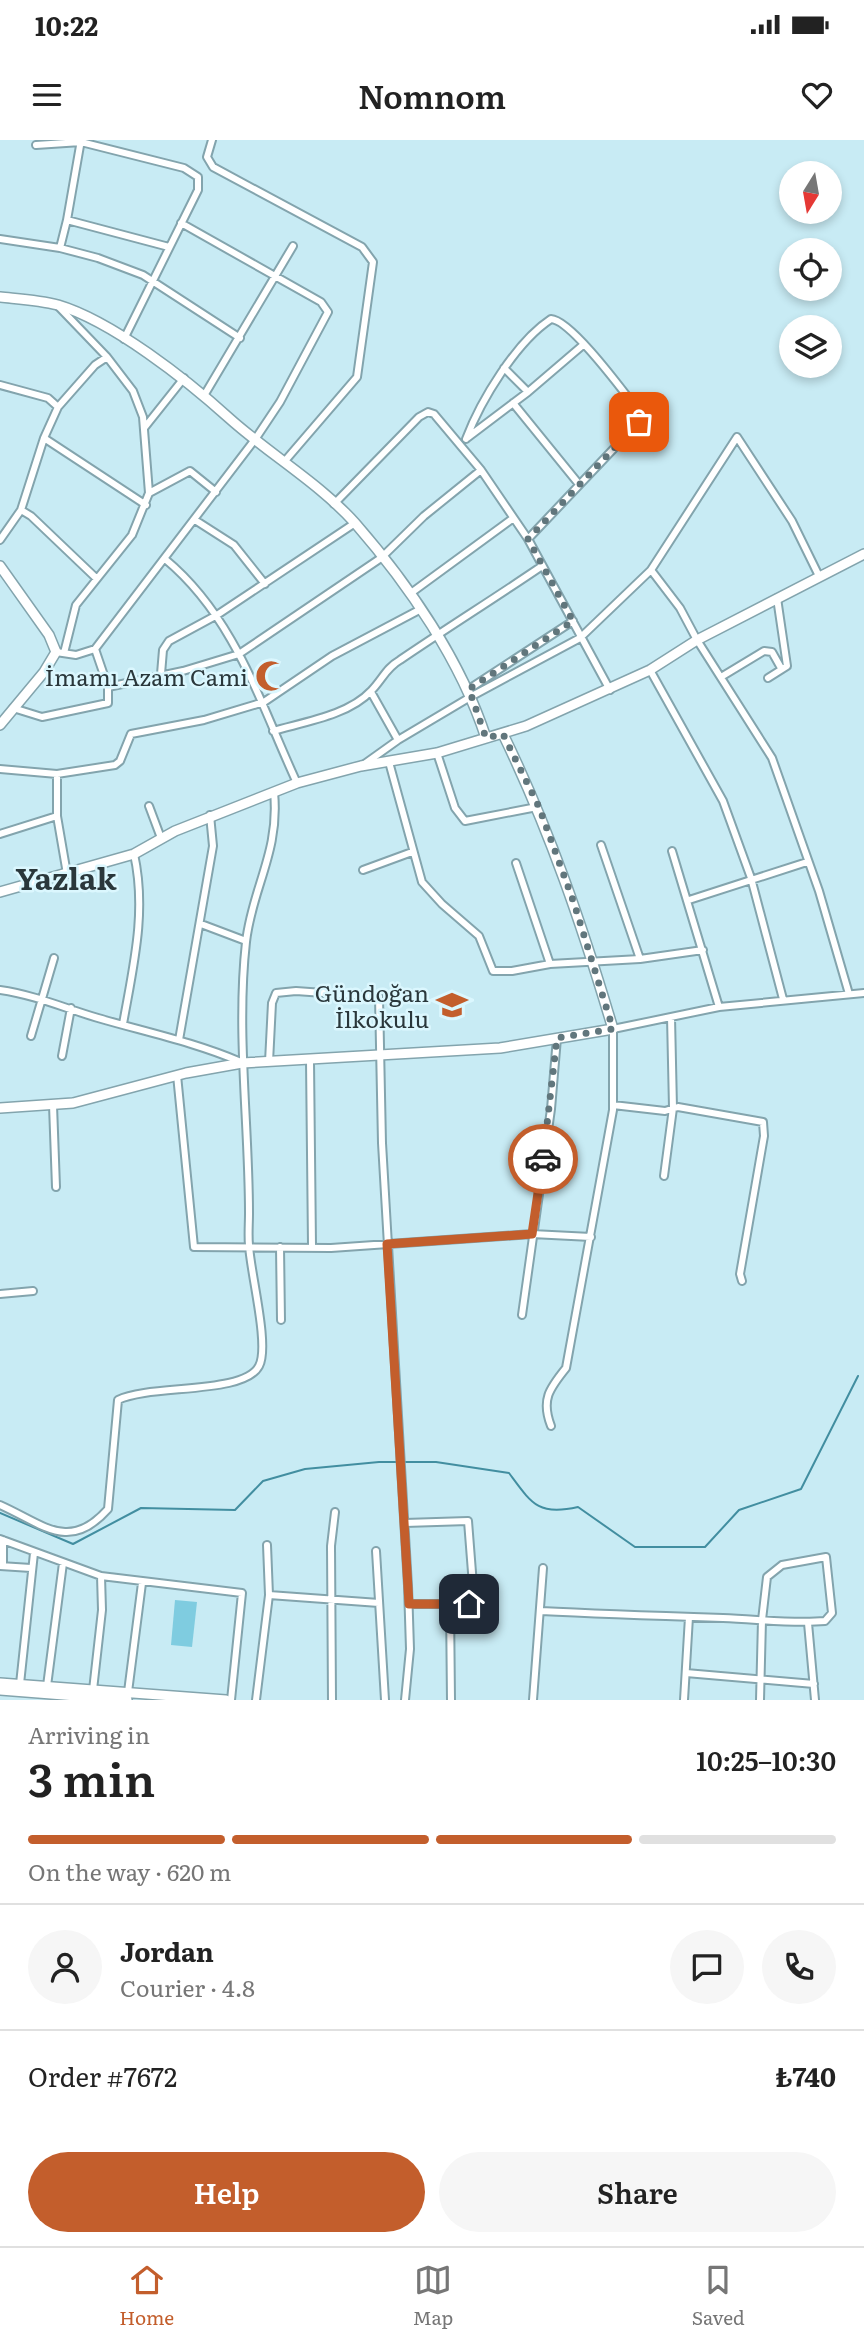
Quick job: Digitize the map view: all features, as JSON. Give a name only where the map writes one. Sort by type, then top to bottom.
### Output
[{"type":"street","points":[[212,140],[207,157],[213,167],[362,247],[373,262],[357,377],[284,462]]},
{"type":"street","points":[[60,248],[81,141]]},
{"type":"street","points":[[36,145],[81,141],[194,171],[200,182],[124,339]]},
{"type":"street","points":[[67,220],[169,247]]},
{"type":"street","points":[[0,566],[60,652],[76,655],[95,649],[256,438],[280,401],[328,312],[321,302],[181,223]]},
{"type":"street","points":[[0,239],[60,248],[98,258],[143,275],[240,338]]},
{"type":"street","points":[[205,394],[293,247]]},
{"type":"street","points":[[0,297],[57,305],[124,339],[205,394],[355,523],[421,609],[471,692],[486,738]]},
{"type":"street","points":[[0,725],[60,652],[71,618],[96,578],[132,535],[149,494],[145,428],[133,391],[107,357],[57,305]]},
{"type":"street","points":[[464,442],[480,406],[503,368],[551,319],[560,321],[583,345],[637,409],[639,422],[578,483],[528,539]]},
{"type":"street","points":[[464,442],[583,345]]},
{"type":"street","points":[[0,540],[21,510],[44,438],[58,407],[95,365],[107,357]]},
{"type":"street","points":[[503,368],[528,392]]},
{"type":"street","points":[[145,428],[184,378]]},
{"type":"street","points":[[0,385],[48,398],[58,407]]},
{"type":"street","points":[[513,403],[578,483]]},
{"type":"street","points":[[333,504],[419,417],[428,412],[464,442],[512,519],[528,539],[610,690]]},
{"type":"street","points":[[471,692],[580,638],[650,570],[737,437],[792,521],[819,576]]},
{"type":"street","points":[[44,438],[146,505]]},
{"type":"street","points":[[108,687],[239,654],[381,558],[424,516],[481,470]]},
{"type":"street","points":[[149,494],[190,471],[216,492]]},
{"type":"street","points":[[21,510],[31,516],[96,578]]},
{"type":"street","points":[[411,593],[512,519]]},
{"type":"street","points":[[195,520],[234,545],[265,584]]},
{"type":"street","points":[[161,674],[163,650],[169,641],[217,615],[355,523]]},
{"type":"street","points":[[0,892],[134,854],[161,838],[210,816],[298,783],[361,766],[437,753],[503,734],[610,690],[650,670],[697,640],[864,554]]},
{"type":"street","points":[[165,559],[188,577],[217,615],[264,702],[274,732],[298,783]]},
{"type":"street","points":[[274,732],[329,714],[371,692],[386,670],[542,566]]},
{"type":"street","points":[[650,570],[680,608],[697,640],[772,758],[819,891],[849,994]]},
{"type":"street","points":[[768,678],[787,666],[777,598]]},
{"type":"street","points":[[0,769],[57,774],[115,765],[120,761],[127,738],[136,732],[204,720],[264,702],[332,656],[421,609]]},
{"type":"street","points":[[361,766],[573,621]]},
{"type":"street","points":[[13,708],[42,717],[104,706],[109,698],[108,687],[95,649]]},
{"type":"street","points":[[721,677],[764,651],[772,652],[781,668]]},
{"type":"street","points":[[650,670],[723,801],[751,878],[783,999]]},
{"type":"street","points":[[371,692],[398,740]]},
{"type":"street","points":[[503,734],[539,807],[574,903],[613,1029],[613,1105],[592,1237],[566,1368],[545,1396],[545,1410],[551,1426]]},
{"type":"street","points":[[437,753],[455,808],[465,821],[539,807]]},
{"type":"street","points":[[389,762],[412,852],[428,890],[480,936],[493,971],[512,971],[550,964],[640,959],[703,950]]},
{"type":"street","points":[[57,774],[57,816],[67,874]]},
{"type":"street","points":[[0,1505],[54,1531],[79,1532],[97,1521],[108,1509],[118,1400],[151,1390],[228,1384],[247,1378],[259,1366],[262,1342],[249,1245],[249,1139],[242,1063],[246,941],[273,845],[276,817],[274,792]]},
{"type":"street","points":[[149,806],[161,838]]},
{"type":"street","points":[[0,834],[57,816]]},
{"type":"street","points":[[180,1040],[213,846],[210,816]]},
{"type":"street","points":[[601,845],[640,959]]},
{"type":"street","points":[[672,851],[689,900],[719,1007]]},
{"type":"street","points":[[363,870],[412,852]]},
{"type":"street","points":[[122,1024],[139,930],[140,879],[134,854]]},
{"type":"street","points":[[689,900],[807,862]]},
{"type":"street","points":[[516,863],[550,964]]},
{"type":"street","points":[[201,924],[246,941]]},
{"type":"street","points":[[31,1036],[54,958]]},
{"type":"street","points":[[0,990],[41,998],[180,1040],[242,1063]]},
{"type":"street","points":[[268,1062],[272,1003],[276,993],[296,991],[379,997],[387,1244],[409,1604],[410,1649],[405,1700]]},
{"type":"street","points":[[0,1108],[53,1105],[177,1075],[242,1063],[500,1048],[613,1029],[719,1007],[864,993]]},
{"type":"street","points":[[62,1056],[71,1008]]},
{"type":"street","points":[[664,1176],[673,1108],[671,1017]]},
{"type":"street","points":[[522,1315],[551,1109],[557,1038]]},
{"type":"street","points":[[310,1061],[312,1246]]},
{"type":"street","points":[[177,1075],[191,1242],[201,1249],[249,1245],[331,1248],[532,1234],[592,1237]]},
{"type":"street","points":[[53,1105],[56,1187]]},
{"type":"street","points":[[613,1105],[665,1111],[673,1108],[746,1117],[763,1122],[764,1136],[740,1274],[742,1281]]},
{"type":"street","points":[[280,1247],[281,1320]]},
{"type":"street","points":[[0,1294],[33,1292]]},
{"type":"street","points":[[332,1700],[331,1546],[335,1512]]},
{"type":"street","points":[[405,1523],[468,1521],[474,1598],[469,1604],[409,1604]]},
{"type":"street","points":[[31,1567],[1,1565],[2,1540],[101,1576],[142,1583],[238,1591],[242,1594],[231,1700]]},
{"type":"street","points":[[256,1700],[268,1595],[267,1545]]},
{"type":"street","points":[[376,1551],[385,1700]]},
{"type":"street","points":[[20,1684],[34,1553]]},
{"type":"street","points":[[541,1611],[762,1620],[808,1623],[831,1618],[826,1557],[782,1564],[767,1577],[762,1620],[760,1700]]},
{"type":"street","points":[[47,1686],[63,1563]]},
{"type":"street","points":[[533,1700],[543,1568]]},
{"type":"street","points":[[93,1690],[102,1610],[101,1576]]},
{"type":"street","points":[[132,1696],[142,1583]]},
{"type":"street","points":[[268,1595],[379,1603]]},
{"type":"street","points":[[450,1604],[451,1700]]},
{"type":"street","points":[[684,1700],[689,1617]]},
{"type":"street","points":[[808,1623],[815,1700]]},
{"type":"street","points":[[686,1673],[814,1684]]},
{"type":"street","points":[[0,1682],[47,1686],[82,1695],[93,1690],[132,1696]]},
{"type":"street","points":[[0,1690],[226,1700]]},
{"type":"shaded area","points":[[175,1600],[197,1602],[192,1647],[171,1645]]},
{"type":"waterway","points":[[0,1513],[73,1544],[141,1508],[235,1510],[263,1481],[305,1469],[379,1462],[436,1462],[509,1473],[537,1505],[554,1510],[578,1507],[635,1547],[705,1547],[739,1510],[801,1489],[858,1376]]},
{"type":"way so far","points":[[543,1159],[551,1109],[557,1038],[613,1029],[574,903],[539,807],[503,734],[486,738],[469,689],[573,621],[528,539],[578,483],[639,422]]},
{"type":"place","name":"İmamı Azam Cami","points":[[271,676]]},
{"type":"place","name":"Gündoğan İlkokulu","points":[[452,1005]]},
{"type":"district","name":"Yazlak","points":[[66,877]]},
{"type":"route","points":[[469,1604],[409,1604],[387,1244],[532,1234],[543,1159]]}]
